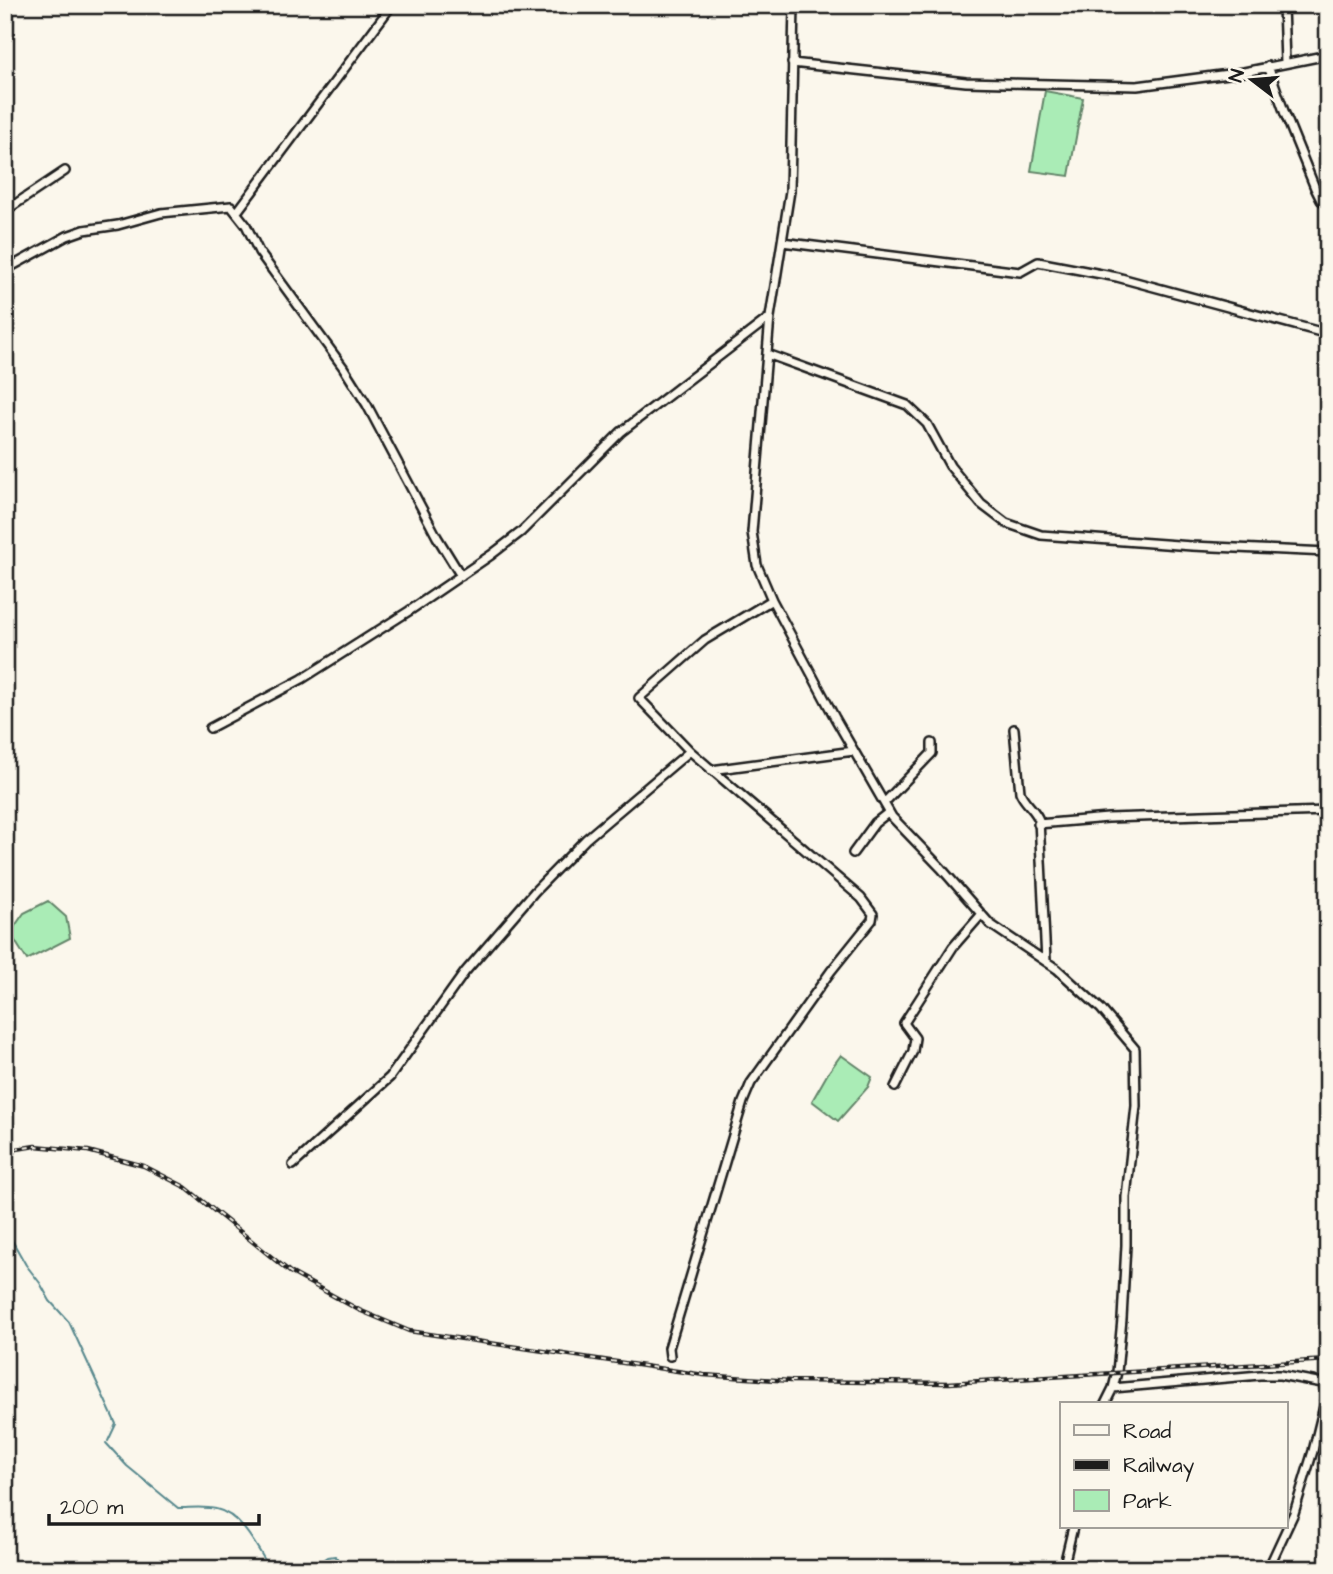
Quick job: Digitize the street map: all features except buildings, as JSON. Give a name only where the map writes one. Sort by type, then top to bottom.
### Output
[{"type":"street","points":[[237,212],[392,5]]},
{"type":"street","points":[[794,5],[790,191],[770,317],[752,532],[757,565],[772,600],[889,812],[981,915],[1014,942],[1046,961],[1101,1009],[1133,1045],[1136,1054],[1136,1106],[1126,1196],[1122,1307],[1117,1372],[1106,1402]]},
{"type":"street","points":[[1283,5],[1285,62]]},
{"type":"street","points":[[792,63],[966,82],[1137,86],[1244,72],[1328,55]]},
{"type":"street","points":[[1268,66],[1284,114],[1315,188],[1321,200],[1328,205]]},
{"type":"street","points":[[5,211],[65,171]]},
{"type":"street","points":[[5,270],[84,230],[118,225],[161,213],[227,205],[237,212],[266,262],[343,367],[367,405],[461,576]]},
{"type":"street","points":[[782,242],[1020,272],[1038,262],[1117,277],[1328,334]]},
{"type":"street","points":[[210,728],[302,679],[461,576],[521,532],[621,432],[770,317]]},
{"type":"street","points":[[767,355],[907,405],[927,424],[950,466],[981,504],[1006,523],[1041,535],[1328,552]]},
{"type":"street","points":[[670,1356],[669,1348],[751,1083],[831,971],[869,926],[873,914],[861,898],[690,751],[639,698],[705,640],[772,600]]},
{"type":"street","points":[[1014,729],[1020,792],[1023,800],[1038,817],[1046,961]]},
{"type":"street","points":[[884,803],[932,753],[932,743]]},
{"type":"street","points":[[293,1165],[390,1077],[465,972],[535,891],[586,839],[690,751]]},
{"type":"street","points":[[711,770],[854,751]]},
{"type":"street","points":[[1038,824],[1108,818],[1328,811]]},
{"type":"street","points":[[853,853],[875,823],[889,812]]},
{"type":"street","points":[[895,1087],[913,1051],[915,1038],[904,1023],[953,947],[981,915]]},
{"type":"street","points":[[1112,1388],[1260,1375],[1280,1375],[1328,1384]]},
{"type":"street","points":[[1288,1526],[1313,1451],[1328,1390]]},
{"type":"street","points":[[1063,1569],[1073,1528]]},
{"type":"street","points":[[1268,1569],[1287,1528]]},
{"type":"green space","points":[[1045,91],[1083,98],[1069,176],[1031,171]]},
{"type":"green space","points":[[48,901],[66,917],[70,938],[27,960],[10,933],[24,913]]},
{"type":"green space","points":[[841,1055],[872,1077],[868,1087],[838,1121],[812,1101]]},
{"type":"waterway","points":[[5,1228],[50,1301],[69,1322],[116,1424],[108,1441]]},
{"type":"waterway","points":[[106,1443],[127,1466],[178,1508],[211,1508],[225,1512],[233,1518],[248,1533],[270,1569]]},
{"type":"waterway","points":[[310,1569],[328,1557],[335,1556],[348,1569]]},
{"type":"railway","points":[[5,1151],[35,1146],[88,1151],[144,1166],[185,1187],[290,1272],[359,1310],[409,1331],[704,1375],[791,1381],[949,1383],[1328,1360]]}]
